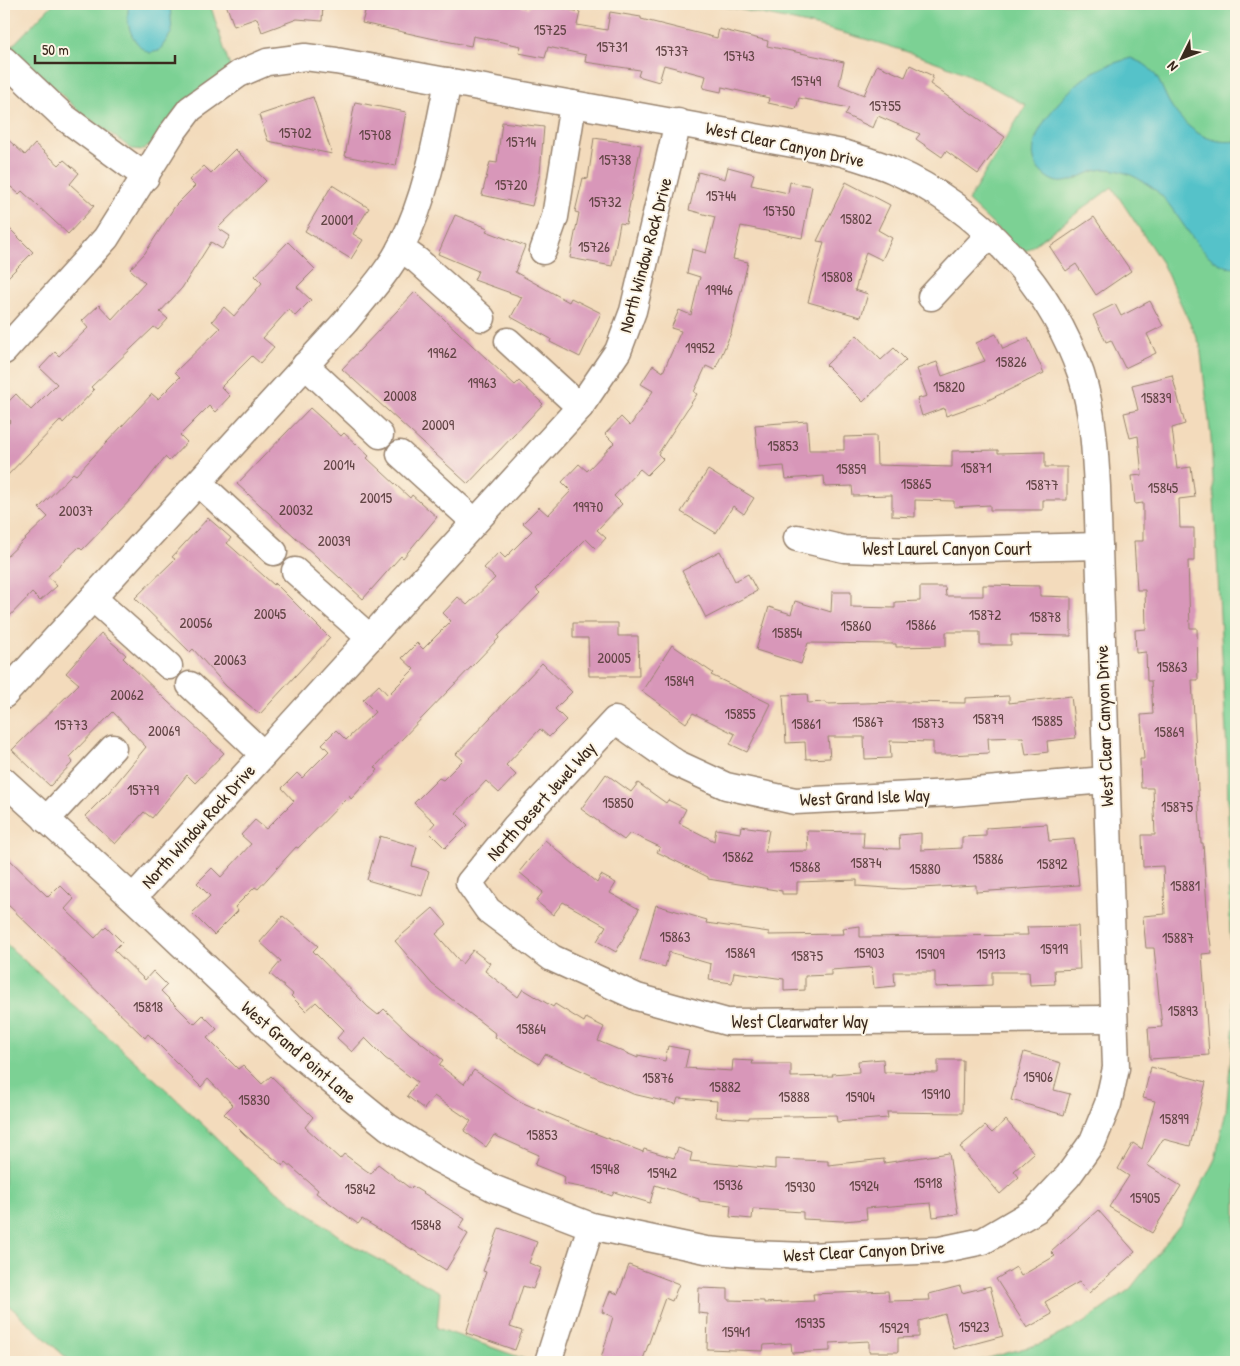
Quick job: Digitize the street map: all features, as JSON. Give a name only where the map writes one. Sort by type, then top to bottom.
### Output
[{"type":"street","name":"West Clear Canyon Drive","points":[[4,351],[106,238],[172,133],[190,109],[239,74],[267,62],[305,57],[678,122],[843,153],[892,169],[923,185],[967,215],[990,234],[1045,298],[1080,374],[1093,427],[1099,546],[1105,780],[1116,1068],[1108,1104],[1093,1141],[1068,1176],[1036,1210],[983,1241],[940,1250],[809,1256],[752,1254],[706,1250],[591,1226]]},
{"type":"street","points":[[4,60],[64,117],[146,177]]},
{"type":"street","points":[[4,695],[346,321],[383,275],[400,248],[413,220],[434,155],[448,81]]},
{"type":"street","points":[[544,251],[555,217],[573,104]]},
{"type":"street","name":"North Window Rock Drive","points":[[133,898],[580,407],[618,351],[633,311],[678,122]]},
{"type":"street","points":[[931,297],[990,234]]},
{"type":"street","points":[[400,248],[482,318]]},
{"type":"street","points":[[508,341],[580,407]]},
{"type":"street","points":[[305,365],[380,435]]},
{"type":"street","points":[[400,454],[476,522]]},
{"type":"street","points":[[199,483],[274,552]]},
{"type":"street","name":"West Laurel Canyon Court","points":[[797,538],[844,549],[908,552],[1099,546]]},
{"type":"street","points":[[295,571],[370,638]]},
{"type":"street","points":[[93,598],[169,666]]},
{"type":"street","name":"North Window Rock Drive","points":[[190,686],[264,754]]},
{"type":"street","name":"West Grand Isle Way","points":[[615,720],[676,763],[726,786],[795,801],[951,793],[1105,780]]},
{"type":"street","name":"North Desert Jewel Way","points":[[469,883],[515,827],[615,720]]},
{"type":"street","points":[[46,820],[113,748]]},
{"type":"street","name":"West Grand Point Lane","points":[[4,780],[133,898],[292,1049],[388,1127],[438,1159],[495,1189],[591,1226]]},
{"type":"street","name":"West Clearwater Way","points":[[469,883],[488,910],[552,958],[636,997],[727,1022],[1113,1019]]},
{"type":"street","points":[[548,1362],[591,1226]]},
{"type":"green space","points":[[53,4],[210,4],[230,67],[151,145],[142,150],[132,149],[80,112],[11,47]]},
{"type":"green space","points":[[711,4],[1236,4],[1236,1362],[974,1362],[1040,1344],[1083,1323],[1130,1289],[1183,1221],[1215,1159],[1226,1111],[1234,1022],[1230,930],[1227,753],[1211,438],[1200,345],[1162,263],[1112,187],[1023,253],[968,201],[1026,105],[957,70],[889,46],[801,23]]},
{"type":"green space","points":[[4,942],[172,1095],[255,1175],[350,1244],[440,1292],[437,1328],[533,1362],[71,1362],[4,1301]]},
{"type":"water","points":[[129,4],[170,4],[172,32],[159,51],[149,53],[134,38],[129,26]]},
{"type":"water","points":[[1131,58],[1144,64],[1152,71],[1172,107],[1191,128],[1207,138],[1226,142],[1236,141],[1236,267],[1223,265],[1212,259],[1191,236],[1163,198],[1141,180],[1120,171],[1105,169],[1090,172],[1070,181],[1056,182],[1042,173],[1035,162],[1034,149],[1037,136],[1063,97],[1094,72]]},
{"type":"building","points":[[226,4],[323,4],[322,21],[297,19],[262,32],[257,18],[234,26]]},
{"type":"building","points":[[367,4],[508,4],[529,8],[530,4],[543,4],[580,12],[577,25],[607,30],[610,12],[641,17],[641,19],[717,38],[719,29],[768,41],[767,46],[844,62],[839,85],[864,95],[877,65],[905,77],[910,65],[933,76],[930,84],[1005,137],[978,174],[946,151],[942,157],[916,139],[920,134],[878,116],[873,128],[845,115],[849,108],[799,98],[796,109],[768,103],[769,98],[722,87],[721,92],[703,88],[706,76],[664,65],[659,82],[638,76],[640,70],[585,62],[586,55],[548,47],[545,58],[519,53],[521,46],[473,36],[471,46],[430,38],[362,23]]},
{"type":"building","points":[[313,97],[332,154],[268,141],[259,115]]},
{"type":"building","points":[[355,102],[406,112],[396,166],[345,156]]},
{"type":"building","points":[[502,122],[544,127],[540,173],[532,206],[482,195],[490,162],[497,163]]},
{"type":"building","points":[[4,136],[25,155],[35,144],[59,165],[64,160],[79,173],[70,184],[94,206],[68,234],[22,191],[19,194],[4,181]]},
{"type":"building","points":[[594,138],[641,145],[626,224],[620,223],[612,266],[570,258],[579,213],[575,212],[583,178],[588,179]]},
{"type":"building","points":[[235,149],[266,181],[218,228],[230,236],[222,249],[211,242],[182,288],[160,312],[168,319],[158,330],[154,327],[91,387],[94,390],[63,423],[61,420],[4,479],[4,428],[11,421],[4,414],[4,406],[16,394],[31,410],[57,384],[40,368],[55,352],[59,356],[88,328],[82,321],[99,305],[112,319],[145,283],[130,269],[145,253],[175,206],[195,186],[189,180],[204,166],[211,173]]},
{"type":"building","points":[[728,167],[754,174],[751,185],[788,193],[790,182],[812,186],[802,238],[741,226],[733,259],[748,262],[731,333],[715,370],[706,366],[694,392],[697,394],[658,454],[663,459],[647,475],[640,469],[614,496],[622,504],[597,530],[606,538],[596,549],[586,539],[536,589],[540,593],[375,767],[378,770],[351,799],[349,796],[298,848],[296,847],[258,889],[255,887],[235,907],[238,911],[214,935],[192,913],[210,896],[197,883],[212,868],[221,877],[251,844],[241,835],[255,820],[266,829],[294,801],[282,788],[297,773],[302,778],[329,751],[322,744],[336,730],[346,740],[375,712],[363,700],[379,685],[388,695],[414,669],[402,658],[417,643],[423,649],[451,621],[443,613],[458,597],[467,605],[495,578],[484,568],[499,552],[505,558],[532,531],[523,523],[539,507],[548,515],[571,491],[562,482],[579,464],[587,471],[614,443],[605,434],[621,417],[630,426],[653,391],[641,384],[653,365],[663,372],[681,331],[671,328],[679,310],[691,315],[700,277],[687,273],[692,249],[706,253],[715,217],[689,210],[698,172],[725,179]]},
{"type":"building","points":[[846,182],[890,205],[878,230],[892,238],[882,260],[866,252],[855,290],[868,294],[861,317],[808,302],[824,242],[817,241]]},
{"type":"building","points":[[332,185],[369,208],[353,234],[363,240],[351,259],[305,231]]},
{"type":"building","points":[[455,215],[488,228],[486,231],[525,246],[515,272],[569,302],[571,298],[601,313],[580,357],[550,342],[551,339],[511,317],[522,297],[474,280],[478,271],[438,254]]},
{"type":"building","points":[[1094,217],[1131,271],[1096,295],[1076,264],[1066,271],[1050,247]]},
{"type":"building","points":[[4,223],[33,252],[4,281]]},
{"type":"building","points":[[288,242],[315,269],[297,287],[311,300],[295,316],[289,309],[263,338],[274,347],[260,363],[252,356],[221,387],[230,396],[215,412],[209,406],[180,435],[187,442],[169,461],[165,457],[139,491],[82,550],[79,547],[48,576],[57,586],[40,601],[32,593],[4,622],[4,559],[48,517],[39,508],[73,473],[76,475],[152,394],[158,399],[180,377],[175,372],[220,328],[212,321],[224,307],[234,316],[262,283],[255,276]]},
{"type":"building","points":[[415,292],[515,385],[519,381],[543,404],[468,484],[342,369]]},
{"type":"building","points":[[1150,301],[1163,326],[1147,334],[1156,353],[1125,368],[1111,340],[1106,342],[1093,315],[1115,304],[1121,316]]},
{"type":"building","points":[[996,334],[1003,349],[1028,338],[1044,373],[980,404],[946,416],[944,408],[922,416],[917,399],[927,396],[917,369],[937,362],[942,376],[985,361],[976,343]]},
{"type":"building","points":[[857,335],[881,360],[894,348],[906,360],[863,402],[826,365]]},
{"type":"building","points":[[1172,375],[1185,424],[1172,428],[1177,469],[1191,467],[1195,497],[1179,499],[1180,528],[1194,528],[1194,561],[1188,561],[1190,628],[1197,628],[1198,680],[1192,680],[1201,843],[1203,843],[1208,924],[1212,953],[1202,954],[1209,1055],[1150,1059],[1148,1028],[1162,1027],[1154,948],[1146,948],[1143,916],[1165,914],[1163,866],[1143,867],[1142,835],[1155,835],[1153,788],[1141,788],[1140,759],[1144,759],[1141,715],[1153,714],[1151,681],[1147,681],[1146,652],[1136,653],[1135,630],[1146,629],[1145,590],[1137,590],[1134,541],[1143,541],[1143,503],[1135,504],[1132,476],[1142,475],[1138,436],[1130,438],[1124,413],[1138,410],[1132,385]]},
{"type":"building","points":[[310,408],[341,436],[344,433],[369,456],[367,458],[410,498],[412,495],[437,517],[403,558],[401,556],[363,599],[237,484]]},
{"type":"building","points":[[807,421],[809,450],[844,450],[844,437],[876,436],[877,465],[952,467],[952,451],[998,450],[998,453],[1045,452],[1045,467],[1067,467],[1067,500],[1043,500],[1043,510],[990,510],[990,505],[954,507],[954,501],[915,500],[915,517],[892,516],[892,495],[853,496],[852,486],[825,487],[824,476],[786,479],[784,466],[759,468],[755,425]]},
{"type":"building","points":[[708,470],[754,498],[744,514],[733,506],[716,533],[681,512]]},
{"type":"building","points":[[208,518],[231,538],[227,543],[274,585],[275,583],[330,638],[260,714],[226,686],[193,649],[190,652],[135,598],[175,559],[172,557]]},
{"type":"building","points":[[720,551],[735,581],[748,574],[757,591],[706,618],[682,571]]},
{"type":"building","points":[[983,585],[1040,586],[1040,596],[1071,597],[1071,636],[1011,635],[1011,645],[980,645],[980,632],[946,632],[946,646],[896,647],[896,644],[808,643],[801,664],[756,650],[769,607],[791,614],[795,601],[831,612],[832,592],[851,592],[851,607],[895,608],[895,602],[920,601],[920,587],[945,587],[946,596],[983,596]]},
{"type":"building","points":[[573,623],[618,623],[618,636],[638,636],[639,676],[589,676],[588,638],[573,638]]},
{"type":"building","points":[[101,633],[126,655],[123,658],[167,701],[224,753],[195,783],[187,775],[152,818],[144,812],[115,844],[85,816],[109,792],[146,747],[113,712],[69,757],[73,762],[50,786],[12,750],[79,684],[66,673]]},
{"type":"building","points":[[672,645],[713,673],[711,675],[771,704],[747,752],[730,744],[735,734],[693,713],[686,723],[642,691]]},
{"type":"building","points":[[542,663],[572,692],[555,709],[566,720],[549,737],[540,729],[506,765],[516,775],[499,793],[486,781],[456,813],[468,825],[445,848],[428,831],[435,823],[414,803],[439,778],[443,780],[463,760],[456,754]]},
{"type":"building","points":[[807,694],[808,703],[826,702],[827,704],[965,703],[965,698],[1009,696],[1009,703],[1071,696],[1076,738],[1047,741],[1048,752],[1026,755],[1023,737],[988,738],[989,753],[949,755],[933,755],[933,742],[890,741],[891,758],[865,759],[864,737],[828,737],[830,758],[806,759],[805,742],[786,743],[783,695]]},
{"type":"building","points":[[606,774],[631,792],[638,783],[666,803],[668,800],[686,809],[679,823],[714,841],[716,829],[740,833],[741,826],[769,830],[765,852],[808,851],[807,831],[864,832],[863,848],[900,849],[899,835],[921,833],[921,850],[962,848],[962,837],[986,836],[986,828],[1047,824],[1049,841],[1074,839],[1079,885],[976,892],[976,885],[902,889],[857,886],[857,880],[797,882],[797,894],[782,894],[782,891],[708,879],[708,877],[657,852],[660,847],[630,833],[624,840],[581,809]]},
{"type":"building","points":[[380,836],[417,847],[412,866],[429,871],[422,896],[367,880]]},
{"type":"building","points":[[545,840],[597,883],[601,875],[616,883],[610,893],[639,909],[616,952],[597,941],[606,926],[563,902],[553,915],[536,901],[543,892],[519,872]]},
{"type":"building","points":[[4,854],[48,897],[60,885],[74,899],[65,909],[95,938],[106,926],[122,942],[114,950],[145,980],[153,971],[167,985],[161,991],[194,1024],[203,1015],[217,1029],[207,1038],[238,1069],[243,1065],[262,1084],[271,1076],[313,1117],[305,1127],[340,1159],[344,1154],[371,1174],[378,1164],[411,1189],[412,1186],[465,1219],[459,1228],[468,1234],[446,1270],[362,1219],[358,1224],[316,1193],[318,1190],[286,1162],[283,1166],[245,1135],[224,1114],[233,1105],[208,1079],[201,1087],[148,1034],[145,1038],[4,901]]},
{"type":"building","points":[[656,905],[707,920],[706,923],[769,932],[769,935],[844,934],[843,928],[860,926],[860,937],[1028,935],[1027,927],[1078,926],[1080,969],[1054,970],[1055,984],[1030,985],[1029,972],[992,972],[992,985],[935,987],[935,972],[894,972],[895,986],[874,988],[872,967],[831,970],[831,975],[805,976],[805,990],[784,991],[784,979],[734,972],[732,983],[709,980],[711,964],[669,952],[665,967],[640,960]]},
{"type":"building","points":[[433,908],[447,924],[436,934],[462,964],[473,950],[490,963],[485,971],[518,997],[523,989],[553,1007],[555,1004],[584,1022],[586,1018],[604,1027],[598,1041],[638,1058],[638,1055],[665,1061],[668,1046],[689,1050],[685,1068],[732,1071],[733,1060],[753,1061],[752,1064],[791,1064],[791,1077],[833,1076],[832,1074],[859,1072],[858,1061],[883,1059],[884,1072],[938,1073],[938,1060],[963,1060],[962,1113],[887,1112],[888,1118],[837,1122],[836,1115],[749,1117],[749,1119],[716,1117],[717,1101],[678,1098],[676,1104],[633,1094],[545,1054],[539,1064],[495,1037],[496,1034],[432,984],[395,941]]},
{"type":"building","points":[[283,916],[318,946],[313,951],[368,1007],[378,1015],[384,1009],[410,1034],[443,1060],[439,1065],[464,1084],[474,1070],[521,1102],[584,1129],[643,1152],[644,1149],[674,1158],[678,1148],[692,1153],[690,1161],[775,1169],[775,1159],[828,1161],[828,1165],[884,1159],[884,1163],[949,1153],[958,1214],[933,1217],[931,1203],[866,1208],[867,1219],[843,1221],[803,1219],[803,1212],[753,1209],[752,1219],[730,1217],[731,1205],[699,1201],[699,1199],[655,1185],[650,1203],[614,1192],[612,1196],[596,1190],[564,1184],[565,1177],[535,1165],[539,1155],[494,1135],[486,1147],[464,1131],[471,1121],[434,1096],[424,1109],[407,1096],[417,1082],[385,1058],[365,1038],[352,1052],[337,1038],[344,1030],[316,1002],[306,1011],[291,996],[293,994],[270,974],[281,961],[260,942]]},
{"type":"building","points":[[1024,1052],[1061,1063],[1054,1090],[1070,1094],[1064,1115],[1011,1100]]},
{"type":"building","points":[[1151,1067],[1206,1082],[1190,1146],[1163,1139],[1147,1165],[1181,1186],[1152,1233],[1109,1207],[1129,1176],[1118,1169],[1133,1143],[1142,1149],[1155,1101],[1143,1098]]},
{"type":"building","points":[[1006,1120],[1034,1153],[1014,1171],[1019,1177],[1000,1194],[960,1147],[985,1126],[992,1133]]},
{"type":"building","points":[[1098,1210],[1135,1252],[1089,1293],[1079,1282],[1045,1302],[1052,1314],[1027,1328],[996,1279],[1016,1267],[1021,1276],[1055,1256],[1051,1252]]},
{"type":"building","points":[[499,1228],[537,1242],[529,1263],[541,1268],[533,1289],[523,1286],[510,1327],[522,1331],[515,1350],[466,1333],[486,1272],[483,1271]]},
{"type":"building","points":[[629,1265],[679,1284],[672,1301],[665,1298],[642,1362],[600,1362],[613,1317],[602,1312],[610,1291],[618,1294]]},
{"type":"building","points":[[960,1286],[962,1293],[990,1286],[1003,1336],[954,1349],[945,1314],[919,1321],[919,1337],[898,1338],[898,1352],[869,1352],[869,1341],[830,1343],[830,1351],[792,1353],[791,1343],[764,1345],[763,1351],[707,1349],[708,1314],[698,1313],[699,1288],[728,1289],[728,1300],[764,1301],[764,1303],[814,1301],[813,1294],[888,1291],[889,1301],[930,1300],[929,1294]]}]
